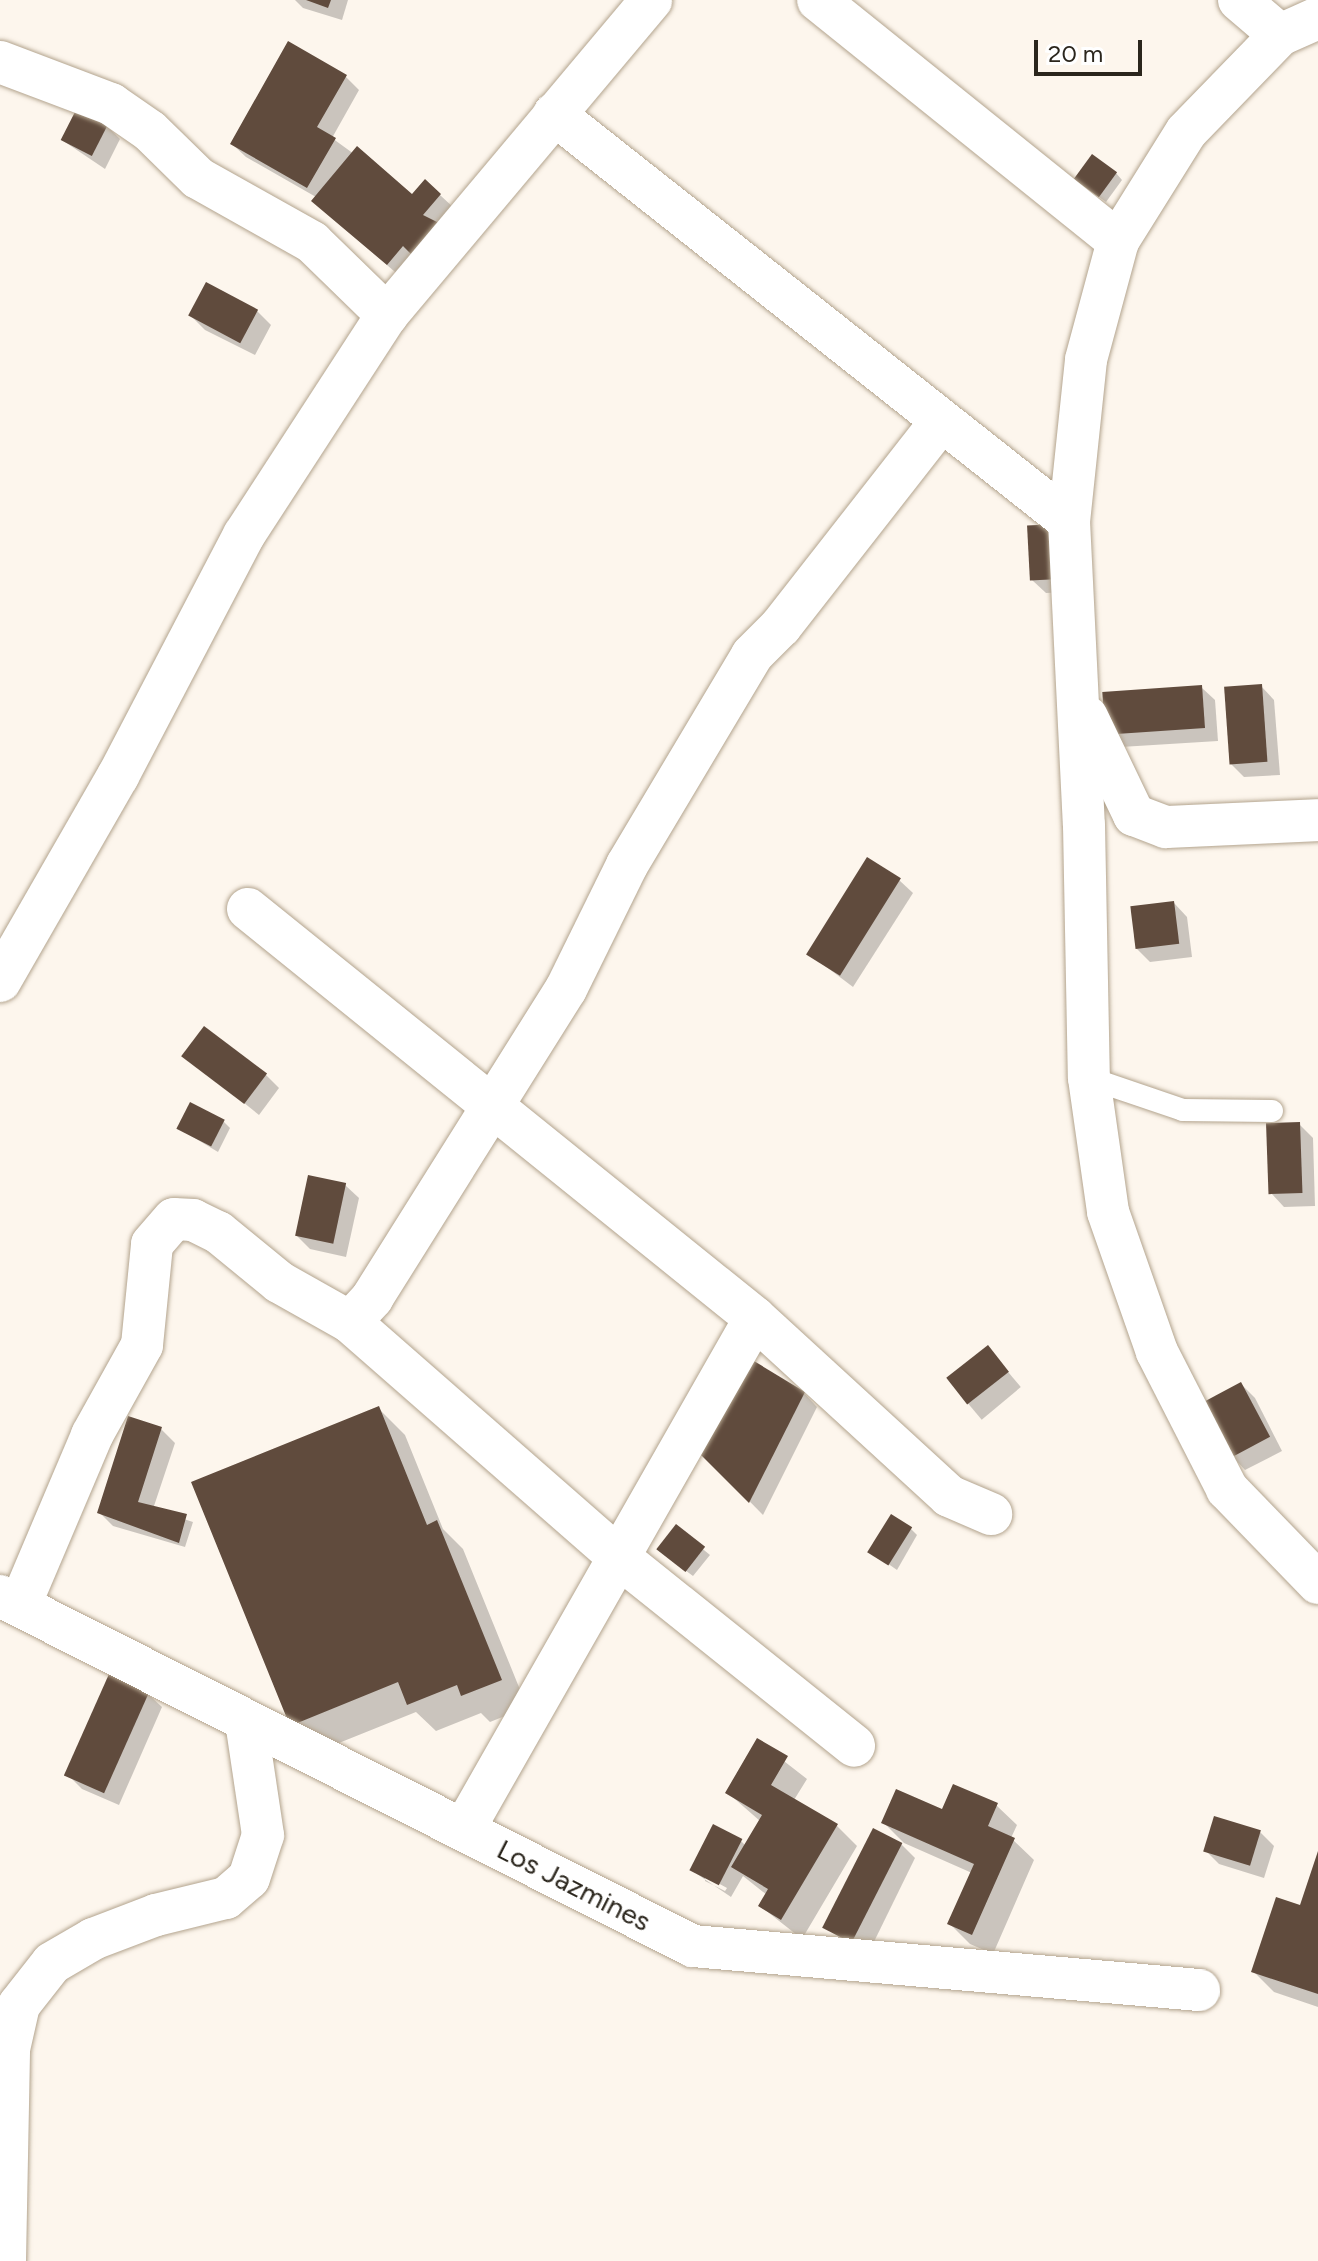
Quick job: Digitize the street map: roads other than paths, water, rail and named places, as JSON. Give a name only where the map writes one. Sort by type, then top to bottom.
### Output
[{"type":"street","points":[[0,981],[118,776],[244,535],[387,315],[651,0]]},
{"type":"street","points":[[818,0],[1118,241]]},
{"type":"street","points":[[1239,0],[1280,35]]},
{"type":"street","points":[[1318,18],[1280,35],[1186,132],[1118,241],[1086,360],[1069,521],[1080,701],[1089,1078],[1108,1212],[1157,1352],[1227,1489],[1318,1583]]},
{"type":"street","points":[[0,62],[111,104],[150,131],[198,178],[312,242],[387,315]]},
{"type":"street","points":[[554,114],[1069,521]]},
{"type":"street","points":[[350,1322],[372,1298],[490,1104],[566,989],[627,865],[752,655],[781,626],[941,421]]},
{"type":"street","points":[[1080,701],[1134,815],[1166,827],[1318,820]]},
{"type":"street","points":[[248,909],[755,1318],[949,1496],[991,1514]]},
{"type":"street","points":[[10,1600],[92,1435],[142,1345],[152,1244],[174,1219],[193,1220],[218,1232],[279,1282],[350,1322],[616,1555],[854,1746]]},
{"type":"street","points":[[464,1829],[616,1555],[755,1318]]},
{"type":"street","name":"Los Jazmines","points":[[10,1600],[693,1946],[1199,1990]]},
{"type":"street","points":[[5,2261],[9,2049],[19,2005],[52,1963],[93,1939],[156,1915],[226,1898],[249,1878],[263,1835],[246,1721]]},
{"type":"lane","points":[[1089,1078],[1183,1110],[1272,1111]]}]
